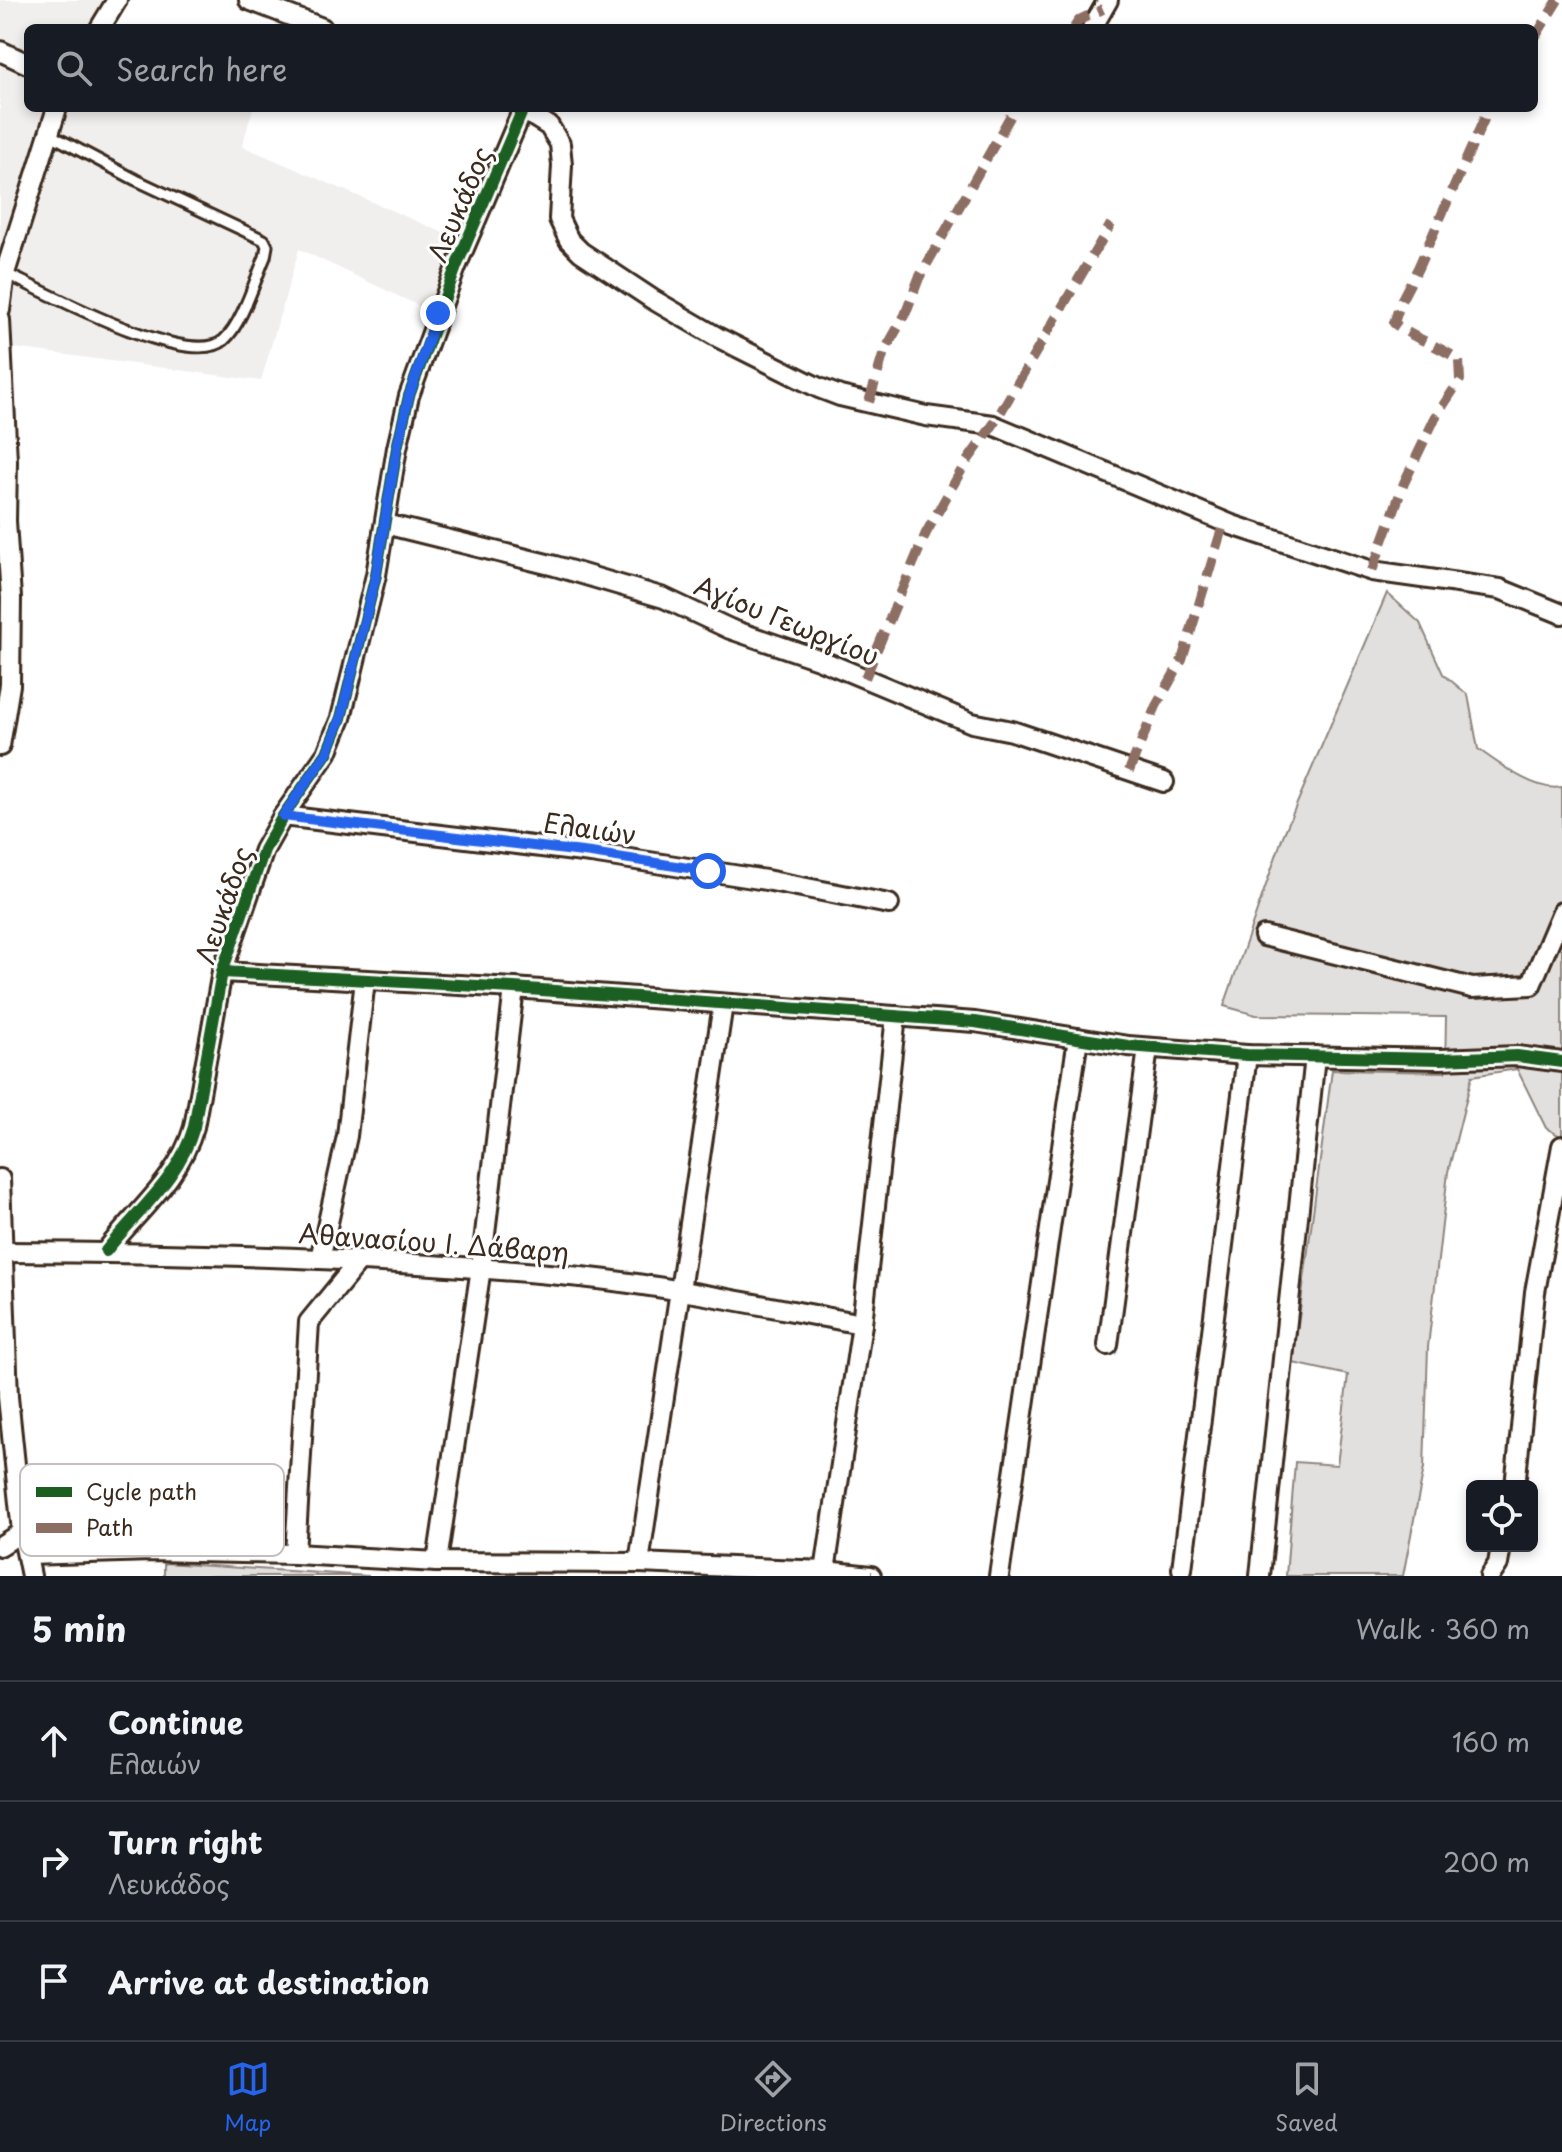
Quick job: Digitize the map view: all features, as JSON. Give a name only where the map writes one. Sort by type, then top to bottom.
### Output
[{"type":"street","points":[[102,24],[117,0]]},
{"type":"street","points":[[249,0],[312,24]]},
{"type":"street","points":[[1094,24],[1108,0]]},
{"type":"street","points":[[0,51],[24,62]]},
{"type":"street","points":[[0,310],[5,273],[55,112]]},
{"type":"street","name":"Λευκάδος","points":[[106,1251],[124,1228],[147,1207],[188,1149],[222,972],[264,850],[283,816],[327,753],[341,718],[376,575],[409,396],[456,267],[521,112]]},
{"type":"street","points":[[527,112],[549,126],[560,144],[559,219],[569,240],[581,252],[719,338],[819,388],[840,396],[926,416],[993,425],[1232,525],[1372,571],[1500,589],[1562,614]]},
{"type":"street","points":[[0,320],[11,598],[10,685],[0,746]]},
{"type":"street","name":"Αγίου Γεωργίου","points":[[385,524],[541,562],[664,598],[730,629],[818,659],[972,723],[1012,731],[1164,782]]},
{"type":"street","name":"Ελαιών","points":[[283,816],[591,853],[766,880],[889,904]]},
{"type":"street","points":[[1264,936],[1472,988],[1531,985],[1562,912]]},
{"type":"street","points":[[222,972],[514,988],[975,1022],[1148,1048],[1247,1055],[1440,1059],[1517,1056],[1562,1062]]},
{"type":"street","points":[[320,1259],[347,1136],[365,980]]},
{"type":"street","points":[[437,1562],[481,1268],[514,988]]},
{"type":"street","points":[[639,1563],[723,1004]]},
{"type":"street","points":[[825,1571],[862,1324],[896,1016]]},
{"type":"street","points":[[999,1576],[1078,1038]]},
{"type":"street","points":[[1108,1345],[1148,1048]]},
{"type":"street","points":[[1182,1569],[1247,1055]]},
{"type":"street","points":[[1260,1576],[1315,1056]]},
{"type":"street","points":[[1516,1480],[1535,1292],[1562,1146]]},
{"type":"street","points":[[0,1179],[8,1397],[20,1513]]},
{"type":"street","name":"Αθανασίου Ι. Δάβαρη","points":[[1,1252],[106,1251],[481,1268],[678,1291],[862,1324]]},
{"type":"street","points":[[295,1554],[309,1322],[359,1261]]},
{"type":"street","points":[[0,1546],[20,1533]]},
{"type":"street","points":[[1490,1576],[1498,1564],[1500,1552]]},
{"type":"street","points":[[284,1554],[437,1562],[639,1563],[825,1571],[871,1576]]},
{"type":"street","points":[[28,1556],[31,1576]]},
{"type":"lane","points":[[5,273],[148,339],[207,347],[223,342],[234,327],[265,257],[267,246],[264,240],[136,180],[47,133]]},
{"type":"shaded area","points":[[0,0],[108,0],[93,24],[24,24],[24,112],[47,112],[0,278]]},
{"type":"shaded area","points":[[60,112],[252,112],[242,146],[460,240],[432,312],[299,249],[261,381],[7,347],[7,314]]},
{"type":"shaded area","points":[[1387,593],[1420,623],[1443,674],[1468,695],[1478,749],[1507,769],[1541,786],[1562,787],[1562,1137],[1546,1128],[1517,1069],[1472,1076],[1448,1172],[1428,1347],[1424,1468],[1403,1576],[1286,1576],[1295,1462],[1337,1465],[1348,1375],[1293,1363],[1332,1070],[1445,1072],[1446,1017],[1256,1015],[1224,1006],[1283,836]]},
{"type":"shaded area","points":[[164,1563],[369,1576],[164,1576]]},
{"type":"marked path","points":[[1538,32],[1558,0]]},
{"type":"marked path","points":[[1076,24],[1103,9]]},
{"type":"marked path","points":[[869,402],[884,352],[905,315],[919,278],[1013,112]]},
{"type":"marked path","points":[[1372,571],[1404,483],[1436,416],[1460,380],[1459,360],[1394,323],[1401,301],[1487,112]]},
{"type":"marked path","points":[[865,678],[926,533],[1111,224]]},
{"type":"marked path","points":[[1129,771],[1156,706],[1182,660],[1224,522]]},
{"type":"cycle path","points":[[106,1251],[168,1178],[194,1127],[222,972],[264,850],[283,816],[327,753],[341,718],[376,575],[409,396],[456,267],[522,112]]},
{"type":"cycle path","points":[[222,972],[514,988],[975,1022],[1128,1046],[1247,1055],[1440,1059],[1517,1056],[1562,1062]]},
{"type":"route","points":[[438,313],[409,396],[376,575],[341,718],[327,753],[283,816],[591,853],[708,871]]}]
